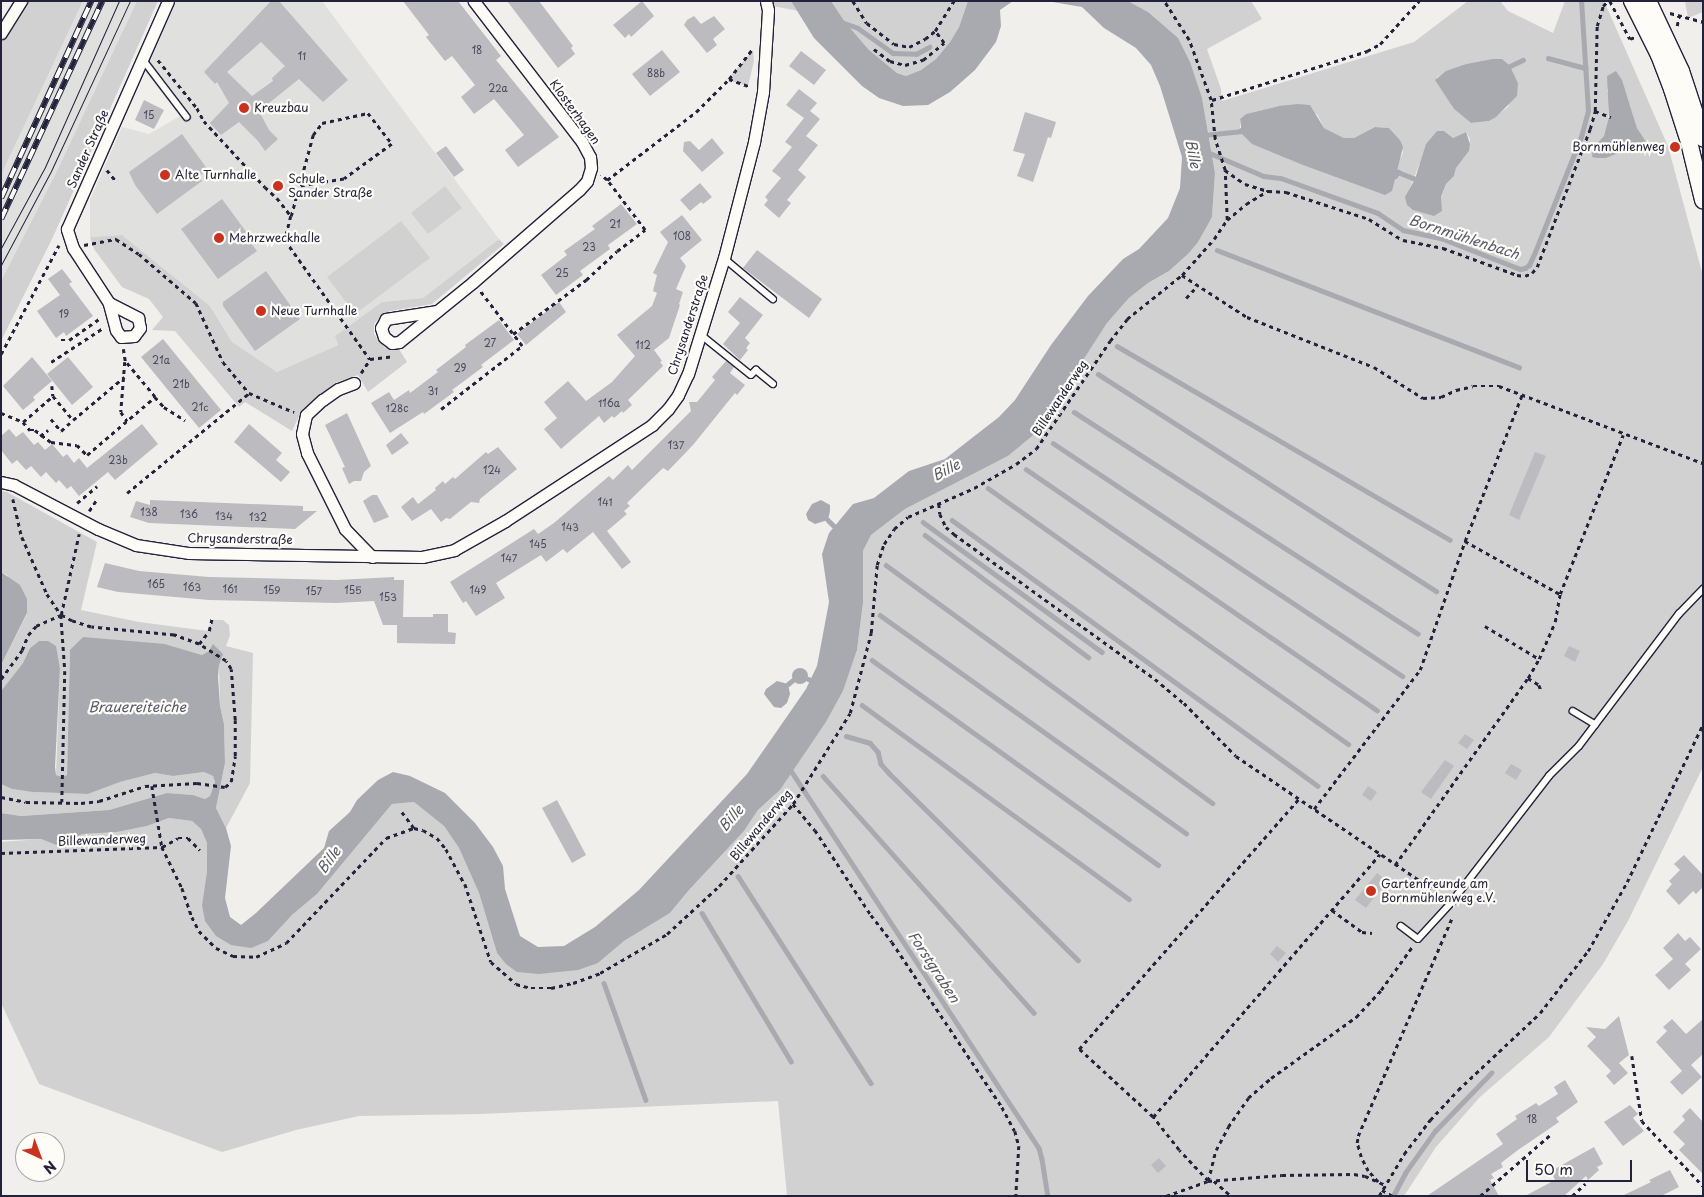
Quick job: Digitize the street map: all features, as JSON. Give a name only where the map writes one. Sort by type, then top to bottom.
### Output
[{"type":"main road","points":[[1642,3],[1681,71],[1703,138]]},
{"type":"main road","points":[[1642,3],[1681,114],[1703,200]]},
{"type":"street","points":[[1,33],[21,1]]},
{"type":"street","name":"Sander Straße","points":[[67,230],[168,1]]},
{"type":"street","name":"Klosterhagen","points":[[474,1],[582,142],[590,157],[591,168]]},
{"type":"street","name":"Chrysanderstraße","points":[[1,482],[14,485],[82,521],[136,545],[189,553],[422,557],[454,550],[505,521],[652,425],[668,409],[678,395],[688,374],[724,258],[754,142],[763,92],[767,32],[766,1]]},
{"type":"street","points":[[437,311],[386,319],[381,328],[384,337],[392,343],[399,342],[473,282],[579,190],[587,181],[591,168]]},
{"type":"street","points":[[67,230],[73,248],[111,312],[121,337],[134,336],[140,328],[140,322],[134,315],[111,312]]},
{"type":"street","points":[[354,383],[338,389],[306,415],[302,434],[307,454],[344,529],[372,556]]},
{"type":"lane","points":[[142,58],[188,117]]},
{"type":"lane","points":[[724,258],[773,299]]},
{"type":"lane","points":[[700,334],[751,375],[756,370],[772,384]]},
{"type":"lane","points":[[1401,926],[1418,939],[1451,902],[1549,776],[1579,746],[1679,614],[1703,589]]},
{"type":"lane","points":[[1573,711],[1594,724]]},
{"type":"path","points":[[853,1],[867,23],[894,44],[909,47],[926,39],[935,31],[954,1]]},
{"type":"path","points":[[1164,1],[1189,40],[1211,100],[1215,139],[1225,170],[1227,220]]},
{"type":"path","points":[[1211,100],[1367,51],[1380,44],[1419,1]]},
{"type":"path","points":[[1225,170],[1245,184],[1268,191],[1286,192],[1348,210],[1370,219],[1403,240],[1443,248],[1525,276],[1532,273],[1537,267],[1595,112],[1597,26],[1603,6],[1609,1],[1630,40]]},
{"type":"path","points":[[1680,16],[1703,22]]},
{"type":"path","points":[[874,49],[890,61],[905,65],[923,60],[944,43],[935,31]]},
{"type":"path","points":[[607,180],[696,112],[729,79],[767,32]]},
{"type":"path","points":[[161,64],[197,108],[204,121],[264,187],[277,198],[291,216]]},
{"type":"path","points":[[729,79],[763,92]]},
{"type":"path","points":[[1595,112],[1611,117]]},
{"type":"path","points":[[300,186],[344,179],[392,144],[368,113],[322,123],[313,135],[285,240],[370,359]]},
{"type":"path","points":[[514,334],[586,280],[617,251],[645,230],[607,180],[591,168]]},
{"type":"path","name":"Billewanderweg","points":[[1,852],[162,847],[182,888],[199,931],[216,948],[233,956],[256,957],[286,943],[386,838],[414,828],[423,830],[437,838],[452,859],[465,884],[486,950],[494,966],[516,984],[531,988],[551,988],[600,973],[668,934],[719,886],[793,804],[850,713],[871,633],[877,565],[884,544],[894,529],[908,517],[939,504],[1016,464],[1036,449],[1127,319],[1182,275],[1214,239],[1227,220],[1246,204],[1268,191]]},
{"type":"path","points":[[1,354],[67,230]]},
{"type":"path","points":[[73,248],[95,241],[116,238],[139,254],[196,302],[223,362],[249,392],[306,415]]},
{"type":"path","points":[[1182,275],[1247,317],[1374,368],[1423,398],[1441,397],[1456,390],[1473,386],[1499,386],[1623,435],[1703,463]]},
{"type":"path","points":[[441,409],[522,346],[473,282]]},
{"type":"path","points":[[1186,298],[1197,286]]},
{"type":"path","points":[[61,340],[69,340],[111,312]]},
{"type":"path","points":[[51,362],[111,312]]},
{"type":"path","points":[[121,337],[125,360],[122,412],[127,421]]},
{"type":"path","points":[[354,383],[370,359],[402,355],[399,342]]},
{"type":"path","points":[[125,360],[164,407],[185,420]]},
{"type":"path","points":[[51,419],[61,430],[124,377]]},
{"type":"path","points":[[52,386],[53,396],[73,420]]},
{"type":"path","points":[[127,493],[249,392]]},
{"type":"path","points":[[1314,809],[1420,670],[1465,541],[1522,395]]},
{"type":"path","points":[[22,422],[53,396]]},
{"type":"path","points":[[1,413],[22,422],[30,430],[35,430],[40,436],[51,442],[77,445],[87,455],[155,397]]},
{"type":"path","points":[[40,436],[48,430]]},
{"type":"path","points":[[1395,865],[1528,678],[1539,659],[1555,622],[1560,594],[1623,435]]},
{"type":"path","points":[[1,797],[26,802],[98,800],[145,786],[197,783],[225,787],[231,782],[235,756],[232,678],[231,669],[226,661],[199,644],[174,635],[91,626],[72,621],[62,615],[47,594],[22,537],[13,503],[14,485]]},
{"type":"path","points":[[81,500],[97,486]]},
{"type":"path","points":[[939,504],[940,514],[946,527],[954,534],[1156,679],[1184,703],[1236,756],[1451,902],[1454,908],[1451,920],[1358,1136],[1357,1143],[1361,1157],[1368,1171],[1378,1182]]},
{"type":"path","points":[[62,801],[65,670],[62,615],[82,521]]},
{"type":"path","points":[[1465,541],[1560,594]]},
{"type":"path","points":[[1,679],[22,650],[28,635],[36,626],[62,615]]},
{"type":"path","points":[[199,644],[209,631],[212,618]]},
{"type":"path","points":[[1485,626],[1539,659]]},
{"type":"path","points":[[1528,678],[1539,685],[1541,690]]},
{"type":"path","points":[[1379,1196],[1430,1120],[1458,1090],[1540,1013],[1588,951],[1627,882],[1703,724]]},
{"type":"path","points":[[152,786],[162,847],[178,838],[188,838],[200,850]]},
{"type":"path","points":[[1208,1181],[1178,1150],[1153,1117],[1079,1049],[1299,799]]},
{"type":"path","points":[[793,804],[815,830],[1002,1107],[1015,1131],[1019,1146],[1016,1196]]},
{"type":"path","points":[[402,812],[414,828]]},
{"type":"path","points":[[1153,1117],[1380,854]]},
{"type":"path","points":[[1332,910],[1362,932],[1372,932]]},
{"type":"path","points":[[1208,1181],[1216,1150],[1228,1127],[1248,1098],[1271,1078],[1356,1017],[1381,990],[1418,939]]},
{"type":"path","points":[[1632,1056],[1642,1121],[1703,1186]]},
{"type":"path","points":[[1480,1196],[1550,1135]]},
{"type":"path","points":[[1166,1196],[1208,1181],[1338,1174],[1365,1176],[1384,1186]]},
{"type":"path","points":[[1214,1181],[1230,1196]]},
{"type":"path","points":[[1572,1196],[1585,1184]]},
{"type":"path","points":[[1382,1190],[1393,1196]]},
{"type":"shaded area","points":[[27,1],[83,1],[1,175],[1,41]]},
{"type":"shaded area","points":[[83,1],[137,1],[56,173],[1,281],[1,175]]},
{"type":"shaded area","points":[[137,1],[158,1],[53,237],[1,341],[1,281],[56,173]]},
{"type":"shaded area","name":"Schule Sander Straße","points":[[174,1],[322,1],[499,239],[423,298],[382,302],[335,336],[338,345],[277,372],[232,342],[210,306],[122,235],[90,237],[90,200],[122,127],[149,134],[180,116],[143,69]]},
{"type":"shaded area","points":[[766,1],[791,1],[799,11],[767,5]]},
{"type":"shaded area","points":[[831,1],[968,1],[959,27],[936,59],[921,70],[906,76],[897,73],[869,50],[845,22]]},
{"type":"shaded area","points":[[1128,1],[1251,1],[1262,19],[1207,49],[1221,89],[1222,101],[1414,42],[1468,1],[1500,1],[1508,11],[1553,33],[1565,1],[1604,1],[1668,146],[1703,276],[1703,767],[1628,921],[1603,964],[1549,1037],[1480,1097],[1436,1147],[1404,1196],[787,1196],[778,1101],[479,1114],[359,1116],[296,1130],[222,1152],[39,1084],[1,1003],[1,842],[41,839],[56,845],[83,834],[117,832],[147,826],[169,818],[192,821],[201,829],[207,843],[207,871],[202,905],[268,941],[292,915],[317,894],[392,804],[414,802],[444,826],[459,848],[479,893],[497,953],[598,963],[624,941],[670,913],[744,831],[758,810],[780,790],[826,722],[843,691],[857,650],[863,603],[863,551],[871,535],[905,509],[1008,456],[1037,432],[1107,323],[1129,298],[1148,283],[1169,271],[1188,254],[1212,217],[1215,173],[1202,98],[1148,12]],"holes":[[[1492,59],[1510,66],[1518,83],[1508,107],[1489,121],[1471,123],[1454,109],[1437,77],[1466,64]],[[1607,89],[1625,90],[1637,128],[1645,140],[1633,152],[1614,153],[1606,158],[1593,147],[1604,136],[1608,125],[1609,98]],[[1279,106],[1317,114],[1324,128],[1344,138],[1354,138],[1375,127],[1389,128],[1400,140],[1403,153],[1400,159],[1240,131],[1240,119],[1246,114]],[[1444,131],[1453,138],[1466,132],[1470,139],[1469,151],[1456,168],[1454,176],[1446,184],[1441,198],[1406,198],[1419,165]]]},
{"type":"shaded area","points":[[1685,1],[1703,1],[1703,12],[1688,18]]},
{"type":"shaded area","points":[[753,50],[754,61],[748,86],[727,80]]},
{"type":"shaded area","points":[[445,186],[462,208],[428,234],[411,213]]},
{"type":"shaded area","points":[[401,221],[430,258],[355,314],[327,277]]},
{"type":"shaded area","points":[[122,235],[210,306],[232,342],[277,372],[338,345],[335,336],[382,302],[423,298],[499,239],[504,244],[432,304],[390,311],[382,315],[374,324],[374,334],[385,348],[399,349],[407,362],[368,392],[358,375],[335,383],[302,410],[292,431],[245,402],[239,407],[175,331],[152,330],[163,317],[149,299],[122,287],[94,249],[90,237]]},
{"type":"shaded area","points":[[1,491],[7,492],[97,542],[81,610],[139,622],[208,631],[209,626],[214,620],[223,620],[229,625],[230,635],[226,646],[253,653],[250,783],[226,828],[216,808],[225,763],[224,724],[220,706],[219,665],[209,651],[202,655],[165,644],[70,650],[67,775],[62,777],[56,775],[60,669],[48,641],[39,641],[30,648],[23,663],[1,691],[1,665],[27,614],[7,575],[1,572]]},
{"type":"shaded area","points":[[204,772],[213,776],[215,782],[210,796],[205,799],[193,795],[167,793],[109,810],[21,816],[1,813],[1,784],[12,789],[32,792],[88,794],[120,782],[155,773],[173,776]]},
{"type":"water","points":[[791,1],[831,1],[845,22],[869,50],[897,73],[906,76],[921,70],[936,59],[959,27],[968,1],[1013,1],[1000,10],[1001,26],[996,42],[975,70],[950,92],[928,105],[903,106],[879,98],[862,86],[814,38]]},
{"type":"water","points":[[1047,1],[1128,1],[1148,12],[1178,38],[1190,62],[1202,98],[1215,173],[1212,217],[1198,242],[1188,254],[1169,271],[1148,283],[1129,298],[1107,323],[1037,432],[1008,456],[905,509],[871,535],[863,551],[863,603],[857,650],[843,691],[826,722],[780,790],[758,810],[744,831],[670,913],[624,941],[598,963],[578,970],[539,974],[517,972],[506,964],[497,953],[479,893],[459,848],[444,826],[414,802],[392,804],[317,894],[292,915],[268,941],[251,948],[231,945],[216,936],[205,921],[202,905],[207,871],[207,843],[201,829],[192,821],[169,818],[147,826],[117,832],[83,834],[56,845],[41,839],[1,840],[1,813],[21,816],[109,810],[167,793],[193,795],[205,799],[210,796],[215,782],[213,776],[204,772],[173,776],[155,773],[120,782],[88,794],[32,792],[12,789],[1,784],[1,691],[23,663],[30,648],[39,641],[48,641],[56,646],[60,669],[55,767],[56,775],[62,777],[67,775],[70,650],[83,637],[165,644],[202,655],[209,651],[213,644],[223,654],[219,665],[218,677],[220,706],[224,724],[225,763],[216,808],[226,828],[231,846],[225,898],[230,917],[241,925],[256,913],[324,848],[329,831],[350,812],[357,800],[378,780],[393,772],[410,776],[445,793],[475,823],[493,847],[503,866],[505,889],[520,936],[538,947],[564,946],[595,927],[639,890],[747,774],[806,689],[817,666],[829,602],[822,554],[829,533],[853,504],[874,498],[909,471],[945,459],[999,417],[1015,400],[1051,345],[1088,296],[1123,259],[1139,249],[1168,218],[1180,188],[1182,157],[1160,86],[1151,65],[1136,48],[1104,28],[1082,7]]},
{"type":"water","points":[[1502,59],[1510,66],[1518,83],[1517,96],[1496,117],[1489,121],[1471,123],[1454,109],[1435,80],[1446,71],[1466,64]]},
{"type":"water","points":[[1616,71],[1622,80],[1637,128],[1645,140],[1645,144],[1638,151],[1626,150],[1606,158],[1592,157],[1593,147],[1604,136],[1609,117],[1607,76]]},
{"type":"water","points":[[1310,105],[1324,128],[1344,138],[1354,138],[1375,127],[1389,128],[1400,140],[1403,147],[1392,191],[1385,195],[1303,165],[1252,144],[1242,134],[1240,119],[1246,114],[1279,106]]},
{"type":"water","points":[[1437,131],[1444,131],[1453,138],[1466,132],[1470,144],[1469,151],[1456,168],[1454,176],[1446,184],[1441,197],[1442,211],[1434,216],[1413,210],[1407,205],[1405,197],[1415,179],[1426,144]]},
{"type":"water","points":[[821,500],[830,505],[828,520],[815,524],[808,520],[806,514],[812,504]]},
{"type":"water","points":[[1,572],[20,585],[27,599],[27,613],[1,665]]},
{"type":"water","points":[[800,668],[806,670],[808,676],[806,682],[800,684],[794,682],[792,676],[794,670]]},
{"type":"water","points":[[777,681],[788,684],[790,694],[787,703],[781,708],[774,707],[764,694],[766,689]]},
{"type":"building","points":[[271,1],[279,1],[348,80],[323,102],[299,79],[259,111],[269,130],[278,139],[265,151],[239,122],[221,135],[210,123],[229,103],[217,82],[215,84],[204,72]],"holes":[[[261,42],[285,66],[272,78],[273,81],[252,96],[227,72]]]},
{"type":"building","points":[[403,1],[458,1],[501,56],[496,60],[559,137],[518,167],[505,150],[524,135],[494,99],[474,114],[461,97],[475,85],[452,56],[445,61],[426,37],[429,35]]},
{"type":"building","points":[[507,1],[539,1],[573,46],[571,48],[575,54],[558,68]]},
{"type":"building","points":[[642,1],[654,16],[631,37],[629,34],[625,38],[613,25]]},
{"type":"building","points":[[694,16],[701,24],[714,16],[725,29],[713,39],[717,45],[707,53],[684,25],[687,20]]},
{"type":"building","points":[[662,50],[680,72],[650,96],[632,74]]},
{"type":"building","points":[[801,51],[826,70],[814,85],[789,66]]},
{"type":"building","points":[[799,89],[817,103],[810,111],[820,119],[806,136],[818,145],[798,170],[806,177],[787,200],[791,203],[779,218],[764,205],[768,200],[765,197],[781,178],[772,171],[792,147],[785,142],[804,118],[786,105]]},
{"type":"building","points":[[144,100],[164,110],[154,129],[135,120]]},
{"type":"building","points":[[1025,112],[1056,122],[1051,138],[1048,137],[1033,182],[1017,176],[1025,154],[1013,151]]},
{"type":"building","name":"Alte Turnhalle","points":[[182,134],[208,170],[199,176],[202,181],[157,214],[135,185],[129,172]]},
{"type":"building","points":[[712,138],[724,153],[702,172],[683,151],[684,142],[690,141],[699,150]]},
{"type":"building","points":[[446,146],[464,170],[454,177],[436,153]]},
{"type":"building","points":[[700,183],[712,197],[703,204],[701,202],[690,211],[680,200]]},
{"type":"building","name":"Mehrzweckhalle","points":[[222,199],[250,237],[248,239],[257,251],[218,279],[181,229]]},
{"type":"building","points":[[621,204],[637,224],[608,245],[610,249],[580,271],[583,275],[556,295],[541,275],[567,255],[564,251],[595,229],[592,226]]},
{"type":"building","points":[[682,215],[702,240],[680,258],[686,266],[676,289],[683,292],[680,305],[669,338],[654,350],[662,361],[660,362],[663,366],[628,400],[632,405],[623,413],[622,411],[614,418],[612,416],[604,423],[599,416],[561,449],[544,429],[557,418],[544,402],[568,381],[586,401],[612,382],[635,356],[617,335],[652,306],[657,293],[653,291],[657,275],[653,273],[668,242],[660,232]]},
{"type":"building","points":[[757,250],[822,299],[809,318],[743,268]]},
{"type":"building","points":[[62,269],[72,282],[69,284],[93,316],[66,336],[64,332],[56,338],[37,311],[60,295],[48,279]]},
{"type":"building","name":"Neue Turnhalle","points":[[266,271],[300,319],[255,351],[223,306],[223,302]]},
{"type":"building","points":[[740,297],[763,315],[745,338],[750,343],[746,348],[748,350],[740,360],[723,344],[740,323],[728,312]]},
{"type":"building","points":[[559,302],[566,312],[526,345],[517,334]]},
{"type":"building","points":[[499,320],[514,340],[481,365],[483,367],[452,390],[454,392],[424,414],[423,412],[390,433],[371,403],[389,392],[394,400],[409,390],[410,393],[438,372],[436,370],[466,347],[465,345]]},
{"type":"building","points":[[163,339],[221,410],[199,428],[141,357]]},
{"type":"building","points":[[32,357],[52,381],[33,397],[35,400],[23,410],[3,386]]},
{"type":"building","points":[[68,357],[93,387],[72,405],[47,374]]},
{"type":"building","points":[[726,361],[734,367],[730,373],[745,385],[737,395],[735,393],[693,445],[668,471],[663,468],[627,503],[630,506],[624,511],[627,514],[607,531],[631,562],[622,569],[593,532],[567,553],[563,549],[546,562],[541,555],[496,583],[505,598],[476,616],[466,601],[463,603],[450,582],[534,529],[538,534],[554,523],[609,476],[613,480],[628,465],[632,470],[691,411],[689,402],[697,402],[715,380],[712,377]]},
{"type":"building","points":[[347,413],[371,466],[364,472],[361,481],[354,481],[349,484],[342,468],[345,467],[325,425]]},
{"type":"building","points":[[142,424],[158,444],[115,480],[108,472],[79,496],[71,486],[67,489],[59,480],[56,483],[46,472],[41,477],[31,466],[26,470],[17,460],[12,464],[1,450],[1,436],[9,429],[16,437],[23,432],[34,445],[38,442],[45,450],[52,444],[63,457],[67,454],[74,463],[79,458],[87,468]]},
{"type":"building","points":[[249,424],[282,453],[276,460],[290,472],[281,482],[234,442]]},
{"type":"building","points":[[401,433],[409,443],[392,455],[386,445]]},
{"type":"building","points":[[498,447],[517,469],[480,499],[479,503],[471,502],[450,519],[446,518],[441,522],[431,509],[412,521],[401,507],[413,497],[418,504],[436,490],[435,488],[443,481],[445,484],[453,477],[455,479],[486,452],[488,454]]},
{"type":"building","points":[[1535,452],[1546,456],[1519,520],[1509,515]]},
{"type":"building","points":[[372,495],[377,495],[389,517],[374,523],[363,501]]},
{"type":"building","points":[[150,500],[303,506],[303,511],[317,511],[295,529],[149,523],[130,517],[136,501],[150,505]]},
{"type":"building","points":[[105,563],[139,571],[209,577],[336,580],[394,577],[394,580],[404,580],[403,617],[433,617],[433,614],[448,614],[448,632],[456,633],[455,644],[397,643],[397,625],[383,625],[374,601],[336,603],[209,600],[118,592],[97,587]]},
{"type":"building","points":[[1569,646],[1580,651],[1575,662],[1564,656]]},
{"type":"building","points":[[1465,734],[1474,740],[1467,749],[1458,743]]},
{"type":"building","points":[[1445,760],[1454,766],[1431,799],[1421,792]]},
{"type":"building","points":[[1511,764],[1522,770],[1516,780],[1505,773]]},
{"type":"building","points":[[1368,786],[1377,792],[1371,801],[1362,795]]},
{"type":"building","points":[[557,800],[586,855],[572,863],[542,808]]},
{"type":"building","points":[[1684,855],[1703,875],[1703,887],[1696,894],[1693,891],[1679,905],[1666,891],[1672,884],[1669,881],[1680,870],[1674,864]]},
{"type":"building","name":"Gartenfreunde am Bornmühlenweg e.V.","points":[[1377,873],[1387,881],[1366,908],[1355,900]]},
{"type":"building","points":[[1678,933],[1685,941],[1690,937],[1701,949],[1685,964],[1691,970],[1669,990],[1655,975],[1673,959],[1663,948]]},
{"type":"building","points":[[1277,946],[1286,953],[1278,962],[1270,954]]},
{"type":"building","points":[[1619,1016],[1629,1055],[1619,1063],[1628,1073],[1614,1085],[1606,1076],[1611,1071],[1587,1046],[1596,1037],[1586,1027],[1605,1029]]},
{"type":"building","points":[[1672,1019],[1686,1034],[1703,1019],[1703,1054],[1691,1065],[1702,1077],[1682,1095],[1670,1082],[1682,1071],[1656,1042],[1667,1031],[1663,1027]]},
{"type":"building","points":[[1565,1080],[1578,1102],[1556,1118],[1559,1122],[1501,1163],[1503,1167],[1491,1174],[1494,1178],[1490,1180],[1499,1196],[1427,1196],[1503,1144],[1496,1134],[1517,1119],[1515,1116],[1536,1103],[1539,1106],[1558,1094],[1554,1087]]},
{"type":"building","points":[[1630,1105],[1638,1114],[1633,1118],[1644,1131],[1623,1146],[1604,1122]]},
{"type":"building","points":[[1690,1108],[1703,1122],[1703,1174],[1679,1150],[1685,1144],[1673,1132],[1685,1120],[1682,1116]]},
{"type":"building","points":[[1594,1147],[1603,1164],[1597,1167],[1599,1170],[1588,1180],[1586,1176],[1564,1196],[1525,1196],[1555,1180],[1551,1171]]},
{"type":"building","points":[[1159,1158],[1166,1166],[1158,1173],[1151,1165]]},
{"type":"building","points":[[1670,1170],[1679,1187],[1661,1196],[1622,1196],[1651,1182],[1649,1180]]},
{"type":"waterway","name":"Bornmühlenbach","points":[[1205,151],[1264,176],[1281,178],[1378,213],[1403,230],[1441,238],[1520,269],[1525,268],[1529,265],[1535,252],[1581,137],[1588,111],[1581,1]]},
{"type":"waterway","points":[[841,22],[858,28],[893,53],[916,54],[929,47]]},
{"type":"waterway","points":[[1548,58],[1586,68]]},
{"type":"waterway","points":[[1510,66],[1523,60]]},
{"type":"waterway","name":"Bille","points":[[1204,135],[1240,131],[1245,127]]},
{"type":"waterway","points":[[1392,175],[1395,176],[1398,172],[1415,179]]},
{"type":"waterway","points":[[1217,250],[1519,367]]},
{"type":"waterway","points":[[1117,346],[1450,540]]},
{"type":"waterway","points":[[1098,374],[1436,591]]},
{"type":"waterway","points":[[1074,412],[1418,634]]},
{"type":"waterway","points":[[1053,443],[1403,676]]},
{"type":"waterway","points":[[1026,469],[1377,710]]},
{"type":"waterway","points":[[988,488],[1348,744]]},
{"type":"waterway","points":[[828,520],[835,527]]},
{"type":"waterway","points":[[952,520],[1318,786]]},
{"type":"waterway","points":[[923,522],[1102,652]]},
{"type":"waterway","points":[[925,535],[1088,657]]},
{"type":"waterway","points":[[886,565],[1212,803]]},
{"type":"waterway","points":[[880,615],[1186,833]]},
{"type":"waterway","points":[[872,660],[1158,865]]},
{"type":"waterway","points":[[788,684],[793,680]]},
{"type":"waterway","points":[[862,705],[1129,899]]},
{"type":"waterway","points":[[846,736],[870,743],[878,752],[881,764],[889,773],[1078,960]]},
{"type":"waterway","name":"Forstgraben","points":[[788,766],[1039,1148],[1048,1196]]},
{"type":"waterway","points":[[823,776],[1034,1013]]},
{"type":"waterway","points":[[738,876],[871,1083]]},
{"type":"waterway","points":[[702,913],[791,1061]]},
{"type":"waterway","points":[[604,983],[646,1100]]},
{"type":"waterway","points":[[1393,1196],[1405,1173],[1435,1131],[1491,1073]]},
{"type":"tram line","points":[[1,248],[45,167],[119,1]]},
{"type":"tram line","points":[[1,265],[51,171],[130,1]]},
{"type":"railway","points":[[1,198],[91,1]]},
{"type":"railway","points":[[1,219],[102,1]]},
{"type":"place","name":"Kreuzbau","points":[[244,108]]},
{"type":"place","name":"Bornmühlenweg","points":[[1675,147]]},
{"type":"place","name":"Alte Turnhalle","points":[[165,175]]},
{"type":"place","name":"Schule Sander Straße","points":[[278,186]]},
{"type":"place","name":"Mehrzweckhalle","points":[[219,238]]},
{"type":"place","name":"Neue Turnhalle","points":[[261,311]]},
{"type":"place","name":"Gartenfreunde am Bornmühlenweg e.V.","points":[[1371,891]]},
{"type":"water label","name":"Brauereiteiche","points":[[137,707]]}]
